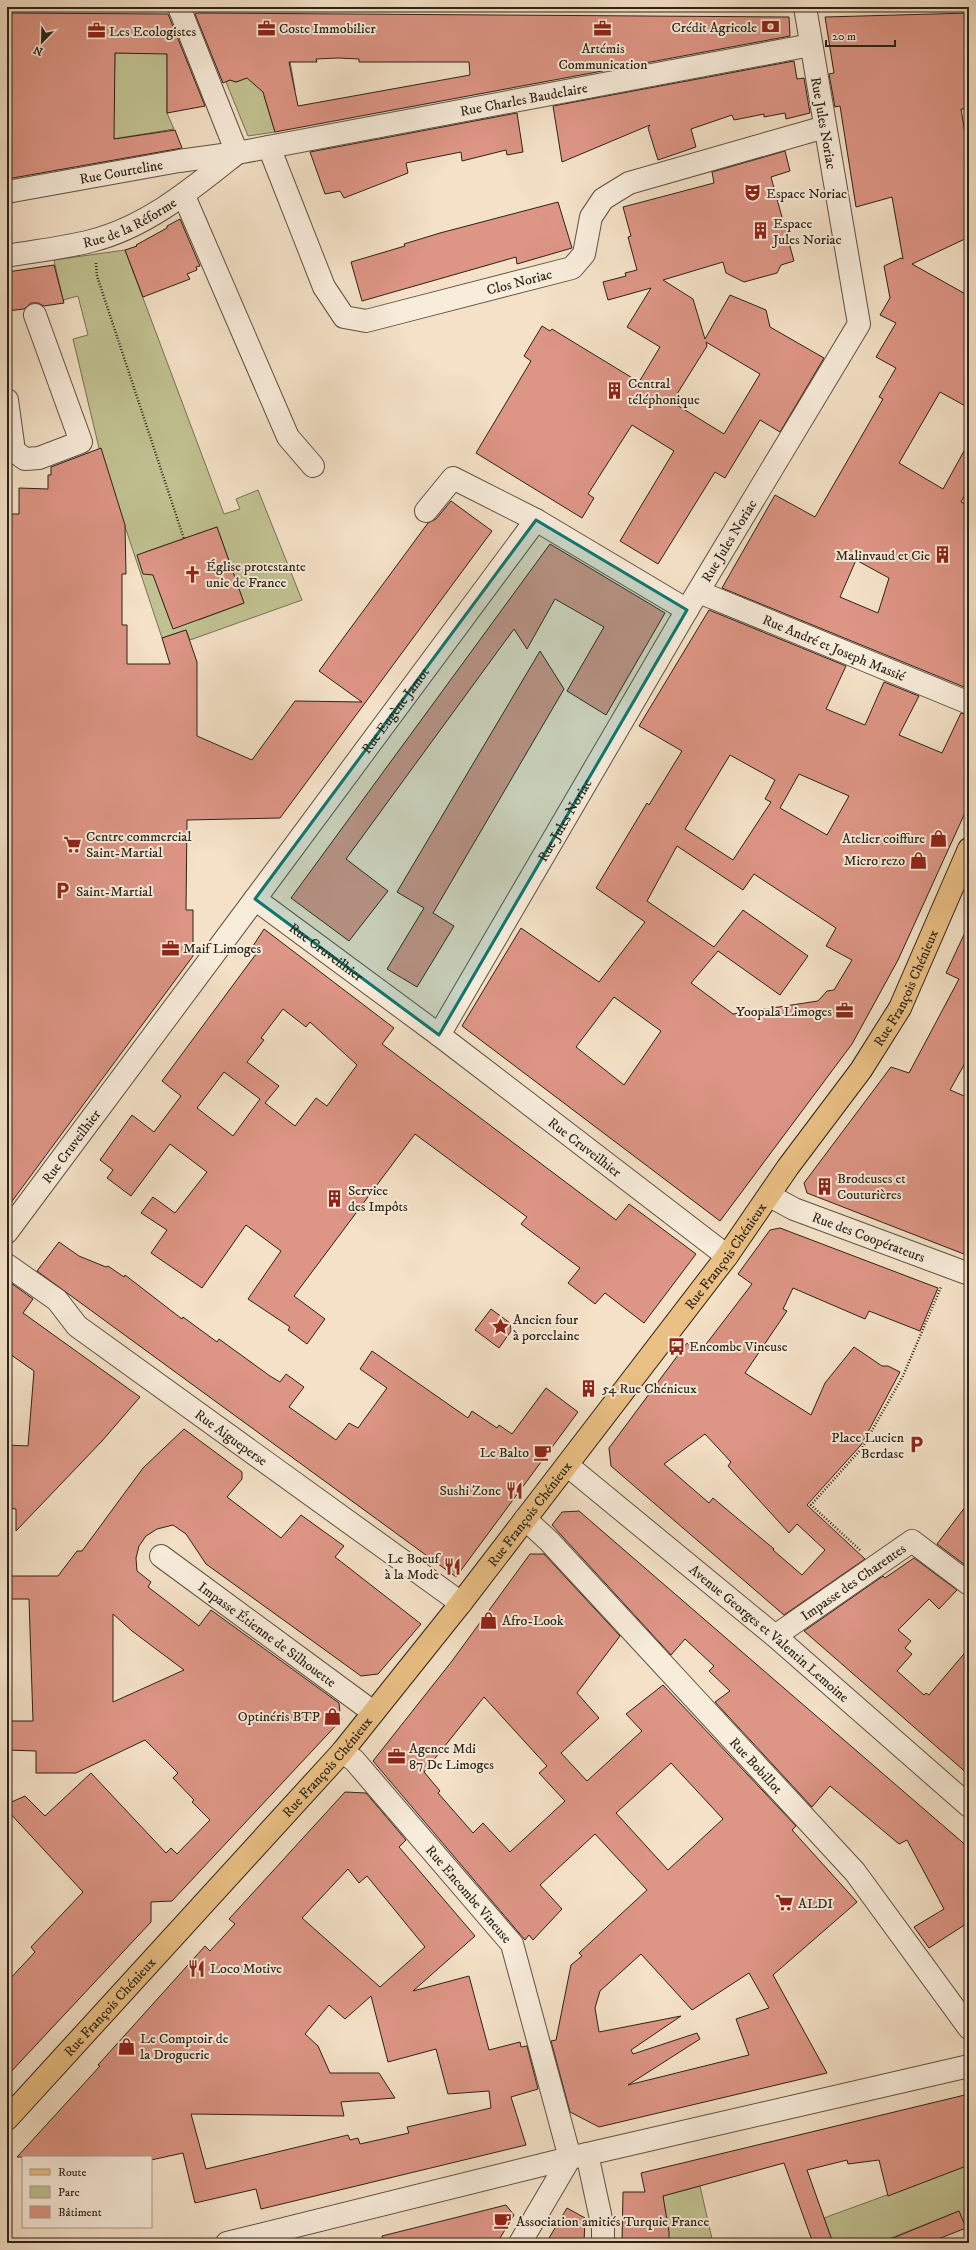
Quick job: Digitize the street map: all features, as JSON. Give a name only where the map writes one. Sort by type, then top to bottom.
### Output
[{"type":"main road","name":"Rue François Chénieux","points":[[7,2119],[342,1752],[461,1603],[727,1256],[770,1196],[788,1167],[861,1070],[900,1008],[969,849]]},
{"type":"street","points":[[179,7],[237,154]]},
{"type":"street","name":"Rue Jules Noriac","points":[[439,1035],[693,601],[859,324],[805,7]]},
{"type":"street","name":"Rue Charles Baudelaire","points":[[237,154],[811,46]]},
{"type":"street","name":"Clos Noriac","points":[[269,148],[324,287],[344,317],[366,321],[572,268],[584,254],[591,217],[603,199],[629,183],[825,127]]},
{"type":"street","name":"Rue Courteline","points":[[7,192],[179,161],[237,154]]},
{"type":"street","name":"Rue de la Réforme","points":[[7,256],[91,241],[130,227],[184,196],[237,154]]},
{"type":"street","points":[[184,196],[288,437],[313,466]]},
{"type":"street","points":[[7,400],[14,451],[25,459],[39,458],[81,442],[35,315]]},
{"type":"street","points":[[426,511],[453,478],[693,601]]},
{"type":"street","name":"Rue Eugène Jamot","points":[[255,899],[536,520]]},
{"type":"street","name":"Rue André et Joseph Massié","points":[[693,601],[969,703]]},
{"type":"street","name":"Rue Cruveilhier","points":[[7,1232],[255,899],[439,1035],[727,1256]]},
{"type":"street","name":"Rue des Coopérateurs","points":[[770,1196],[794,1209],[969,1274]]},
{"type":"street","name":"Rue Aigueperse","points":[[7,1265],[57,1300],[77,1326],[461,1603]]},
{"type":"street","name":"Avenue Georges et Valentin Lemoine","points":[[567,1465],[775,1636],[969,1806]]},
{"type":"street","name":"Rue Bobillot","points":[[525,1519],[549,1542],[855,1872],[969,2028]]},
{"type":"street","name":"Impasse des Charentes","points":[[775,1636],[912,1541],[969,1584]]},
{"type":"street","name":"Impasse Étienne de Silhouette","points":[[161,1556],[373,1712]]},
{"type":"street","name":"Rue Encombe Vineuse","points":[[342,1752],[354,1760],[512,1944],[578,2156],[603,2228],[603,2243]]},
{"type":"street","points":[[227,2243],[578,2156],[969,2066]]},
{"type":"street","points":[[520,2243],[578,2156]]},
{"type":"path","points":[[91,241],[97,276],[184,538]]},
{"type":"path","points":[[877,1565],[811,1505],[866,1441],[903,1376],[949,1266]]},
{"type":"highlighted area","points":[[536,520],[687,610],[439,1035],[255,899]]},
{"type":"green space","points":[[115,53],[167,53],[167,113],[174,129],[113,139]]},
{"type":"green space","points":[[289,55],[295,90],[264,96],[275,132],[248,136],[226,82],[230,80],[236,82],[244,79],[245,74],[252,82],[259,80]]},
{"type":"green space","points":[[125,250],[224,514],[240,509],[236,499],[258,490],[302,600],[190,640],[186,630],[162,638],[99,448],[73,339],[88,335],[78,296],[63,300],[54,260]],"holes":[[[217,527],[244,603],[199,620],[188,614],[170,621],[145,552]]]},
{"type":"green space","points":[[969,2165],[969,2226],[965,2228],[959,2211],[878,2243],[833,2243],[824,2218]]},
{"type":"green space","points":[[700,2186],[713,2243],[669,2243],[663,2196]]},
{"type":"building","points":[[7,13],[168,14],[205,106],[167,113],[167,54],[115,53],[114,139],[175,130],[182,148],[7,179]]},
{"type":"building","points":[[969,13],[969,109],[961,109],[969,158],[969,237],[912,264],[969,296],[969,408],[940,392],[899,463],[943,489],[969,442],[969,487],[961,502],[969,506],[969,689],[722,588],[775,495],[815,517],[883,399],[879,397],[896,368],[876,357],[896,323],[880,315],[890,298],[884,266],[901,258],[903,259],[892,197],[856,207],[840,106],[835,107],[829,74],[834,73],[825,17]],"holes":[[[856,560],[889,578],[878,613],[840,597]]]},
{"type":"building","points":[[195,14],[789,17],[790,36],[275,132],[263,92],[247,78],[236,82],[230,80],[223,83]],"holes":[[[338,58],[359,59],[359,62],[469,62],[470,75],[298,106],[289,62],[317,62],[316,59]]]},
{"type":"building","points":[[794,61],[797,79],[804,78],[810,113],[786,119],[785,113],[764,117],[764,114],[734,120],[732,115],[691,129],[696,147],[658,160],[648,128],[650,125],[562,162],[553,106]]},
{"type":"building","points":[[517,113],[523,152],[507,155],[506,150],[462,161],[461,152],[406,163],[408,173],[344,198],[340,191],[325,194],[310,152]]},
{"type":"building","points":[[785,151],[790,171],[771,177],[794,261],[781,265],[777,273],[744,282],[726,273],[723,262],[663,280],[693,299],[705,339],[730,295],[766,310],[770,327],[824,358],[780,432],[760,420],[725,478],[715,472],[658,564],[620,541],[674,451],[632,425],[588,494],[594,498],[582,518],[476,453],[531,361],[524,356],[542,326],[550,331],[552,329],[639,382],[660,347],[627,327],[651,288],[608,300],[603,282],[626,276],[625,273],[637,270],[628,237],[631,236],[623,207],[714,183],[712,172]],"holes":[[[706,342],[760,374],[724,434],[672,402],[707,346]]]},
{"type":"building","points":[[558,202],[572,248],[517,264],[516,257],[362,301],[351,262],[405,246],[404,244],[440,233]]},
{"type":"building","points":[[180,219],[200,266],[196,267],[197,270],[187,274],[190,279],[143,297],[125,250],[137,246],[136,245]]},
{"type":"building","points":[[54,265],[64,303],[44,306],[38,303],[31,303],[24,309],[7,311],[7,272]]},
{"type":"building","points":[[101,448],[125,525],[126,574],[122,574],[122,625],[127,625],[127,664],[170,664],[162,638],[186,630],[197,662],[197,736],[252,760],[295,701],[362,702],[319,671],[428,523],[436,519],[451,501],[492,531],[280,818],[187,820],[186,910],[193,910],[193,956],[7,1208],[7,568],[10,568],[11,514],[19,514],[19,488],[48,489],[48,475],[51,475],[51,467]]},
{"type":"building","name":"Église protestante unie de France","points":[[217,527],[244,603],[173,629],[153,575],[143,574],[137,555]]},
{"type":"building","points":[[550,544],[665,613],[606,715],[567,691],[604,627],[555,599],[527,649],[514,629],[346,859],[388,891],[349,941],[291,898]]},
{"type":"building","points":[[709,610],[846,666],[826,709],[865,725],[884,682],[919,696],[899,735],[942,753],[961,713],[969,715],[969,804],[898,960],[852,1044],[720,1221],[462,1026],[521,928],[599,982],[645,922],[596,888],[647,803],[649,805],[682,751],[639,726]],"holes":[[[730,755],[775,780],[765,799],[771,802],[733,860],[685,829]],[[799,774],[849,796],[827,835],[780,808]],[[677,846],[743,890],[754,874],[836,928],[826,946],[852,960],[834,990],[827,991],[818,1001],[733,1014],[691,983],[718,951],[780,995],[808,956],[743,910],[714,947],[647,901]],[[614,997],[661,1031],[624,1085],[576,1047]]]},
{"type":"building","points":[[540,651],[564,689],[433,913],[454,926],[417,987],[387,969],[424,908],[397,892]]},
{"type":"building","points":[[969,924],[969,1056],[950,1090],[969,1098],[969,1256],[807,1193],[804,1183],[891,1067],[909,1073],[959,979],[946,973]]},
{"type":"building","points":[[264,929],[394,1028],[382,1044],[616,1220],[629,1204],[696,1254],[644,1323],[605,1293],[595,1304],[568,1283],[580,1268],[521,1224],[527,1217],[415,1134],[294,1296],[325,1319],[307,1344],[288,1330],[290,1327],[248,1299],[281,1251],[246,1225],[202,1288],[151,1253],[167,1230],[141,1213],[153,1197],[175,1213],[207,1172],[170,1144],[131,1196],[107,1178],[113,1170],[100,1160],[132,1115],[154,1132],[181,1096],[162,1081],[259,950],[253,946]],"holes":[[[283,1009],[306,1027],[310,1022],[357,1065],[327,1106],[316,1098],[295,1126],[265,1103],[279,1086],[247,1062],[264,1040],[261,1038]],[[224,1072],[260,1099],[233,1136],[197,1108]]]},
{"type":"building","points":[[780,1228],[938,1288],[920,1331],[869,1311],[865,1319],[793,1288],[783,1309],[787,1311],[745,1373],[811,1415],[825,1383],[854,1347],[882,1366],[888,1366],[900,1372],[861,1445],[807,1505],[865,1559],[784,1615],[611,1466],[609,1448],[687,1343],[700,1352],[752,1284],[738,1274],[770,1230]],"holes":[[[705,1434],[731,1462],[728,1466],[789,1533],[797,1524],[825,1550],[802,1575],[773,1550],[774,1549],[713,1498],[709,1503],[664,1464]]]},
{"type":"building","points":[[59,1242],[79,1256],[106,1267],[108,1266],[124,1277],[125,1275],[182,1319],[183,1317],[217,1342],[219,1339],[280,1382],[286,1374],[304,1387],[289,1407],[336,1440],[349,1423],[358,1428],[387,1388],[360,1369],[372,1351],[468,1418],[472,1411],[497,1428],[499,1425],[512,1434],[546,1388],[578,1412],[456,1577],[37,1271]]},
{"type":"building","points":[[7,1280],[33,1299],[23,1313],[140,1397],[102,1441],[16,1531],[16,1509],[7,1508],[7,1445],[28,1446],[34,1371],[7,1352]]},
{"type":"building","points":[[491,1309],[510,1323],[511,1331],[499,1348],[475,1330]]},
{"type":"building","points":[[184,1429],[242,1472],[242,1479],[227,1497],[281,1538],[301,1515],[344,1546],[335,1557],[421,1624],[378,1674],[361,1676],[206,1564],[186,1534],[173,1525],[157,1529],[146,1536],[139,1546],[136,1558],[137,1571],[151,1582],[148,1587],[199,1626],[211,1610],[339,1703],[341,1720],[172,1901],[151,1902],[151,1922],[7,2076],[7,1982],[35,1952],[31,1947],[83,1892],[7,1810],[7,1804],[25,1796],[45,1816],[91,1773],[166,1853],[171,1848],[177,1854],[210,1820],[192,1802],[194,1800],[173,1778],[178,1773],[145,1740],[76,1773],[36,1773],[36,1751],[7,1750],[7,1721],[33,1721],[29,1599],[7,1599],[7,1576],[58,1576],[77,1551],[82,1551],[143,1468]],"holes":[[[113,1614],[132,1631],[184,1670],[113,1702]]]},
{"type":"building","points":[[969,1502],[969,1568],[937,1544]]},
{"type":"building","points":[[579,1511],[969,1848],[969,1922],[929,1948],[914,1927],[944,1909],[907,1840],[899,1844],[830,1786],[812,1807],[715,1702],[730,1691],[709,1671],[714,1666],[685,1639],[671,1655],[552,1525],[562,1512]]},
{"type":"building","points":[[530,1554],[544,1554],[620,1636],[577,1693],[599,1718],[561,1753],[587,1781],[642,1731],[626,1714],[663,1685],[796,1826],[792,1830],[857,1902],[773,1975],[827,2073],[599,2127],[570,2112],[551,2041],[556,2040],[571,1965],[582,1956],[579,1953],[647,1890],[595,1834],[540,1885],[562,1909],[533,1940],[529,1935],[525,1940],[373,1761],[452,1661]],"holes":[[[484,1697],[547,1766],[539,1773],[565,1801],[510,1852],[483,1823],[473,1833],[438,1793],[440,1791],[424,1772]],[[671,1763],[723,1819],[668,1870],[616,1813]],[[641,1954],[692,2010],[749,1973],[769,2008],[736,2019],[749,2055],[628,2085],[700,2039],[697,2033],[633,2054],[631,2050],[681,2016],[599,2032],[595,2008],[600,1991]]]},
{"type":"building","points":[[914,1558],[957,1590],[939,1609],[929,1599],[898,1630],[911,1641],[905,1648],[912,1654],[897,1671],[924,1695],[926,1693],[929,1695],[969,1648],[969,1775],[804,1631],[883,1576],[885,1578]]},
{"type":"building","points":[[345,1792],[366,1793],[406,1840],[399,1847],[475,1936],[413,1991],[469,1976],[489,2050],[520,2042],[521,2047],[527,2046],[538,2089],[511,2097],[526,2145],[261,2209],[256,2189],[195,2203],[183,2153],[152,2160],[152,2156],[17,2157],[100,2066],[98,2065],[205,1946],[210,1951],[235,1924],[229,1919]],"holes":[[[348,1869],[359,1883],[367,1876],[425,1947],[380,1987],[302,1918]],[[371,1996],[388,2062],[436,2049],[448,2094],[489,2091],[491,2108],[407,2127],[409,2133],[360,2144],[358,2138],[350,2140],[348,2135],[206,2169],[191,2114],[344,2116],[341,2102],[395,2098],[379,2073],[330,2073],[318,2046],[305,2034],[329,2005],[345,2019]]]},
{"type":"building","points":[[969,2094],[969,2165],[888,2196],[879,2160],[848,2164],[847,2160],[807,2170],[833,2243],[813,2243],[784,2163],[663,2196],[669,2232],[669,2243],[622,2243],[623,2192],[645,2192],[641,2173]]},
{"type":"building","points":[[506,2205],[514,2215],[497,2243],[383,2243],[382,2236]]},
{"type":"building","points":[[567,2208],[585,2218],[584,2243],[546,2243]]},
{"type":"building","points":[[959,2211],[966,2228],[928,2243],[881,2243]]},
{"type":"place","name":"Crédit Agricole","points":[[770,27]]},
{"type":"place","name":"Coste Immobilier","points":[[266,28]]},
{"type":"place","name":"Artémis Communication","points":[[603,28]]},
{"type":"place","name":"Les Ecologistes","points":[[96,31]]},
{"type":"place","name":"Espace Noriac","points":[[753,193]]},
{"type":"place","name":"Espace Jules Noriac","points":[[760,231]]},
{"type":"place","name":"Central téléphonique","points":[[615,391]]},
{"type":"place","name":"Malinvaud et Cie","points":[[943,555]]},
{"type":"place","name":"Église protestante unie de France","points":[[193,574]]},
{"type":"place","name":"Atelier coiffure","points":[[938,838]]},
{"type":"place","name":"Centre commercial Saint-Martial","points":[[73,844]]},
{"type":"place","name":"Micro rezo","points":[[918,860]]},
{"type":"place","name":"Saint-Martial","points":[[63,891]]},
{"type":"place","name":"Maif Limoges","points":[[170,948]]},
{"type":"place","name":"Yoopala Limoges","points":[[845,1011]]},
{"type":"place","name":"Brodeuses et Couturières","points":[[824,1186]]},
{"type":"place","name":"Service des Impôts","points":[[335,1198]]},
{"type":"place","name":"Ancien four à porcelaine","points":[[500,1327]]},
{"type":"place","name":"Encombe Vineuse","points":[[676,1346]]},
{"type":"place","name":"54 Rue Chénieux","points":[[589,1388]]},
{"type":"place","name":"Place Lucien Berdase","points":[[917,1445]]},
{"type":"place","name":"Le Balto","points":[[542,1452]]},
{"type":"place","name":"Sushi Zone","points":[[514,1490]]},
{"type":"place","name":"Le Boeuf à la Mode","points":[[452,1566]]},
{"type":"place","name":"Afro-Look","points":[[489,1620]]},
{"type":"place","name":"Optinéris BTP","points":[[333,1716]]},
{"type":"place","name":"Agence Mdi 87 De Limoges","points":[[396,1756]]},
{"type":"place","name":"ALDI","points":[[785,1903]]},
{"type":"place","name":"Loco Motive","points":[[197,1968]]},
{"type":"place","name":"Le Comptoir de la Droguerie","points":[[127,2046]]},
{"type":"place","name":"Association amitiés Turquie France","points":[[503,2221]]}]
